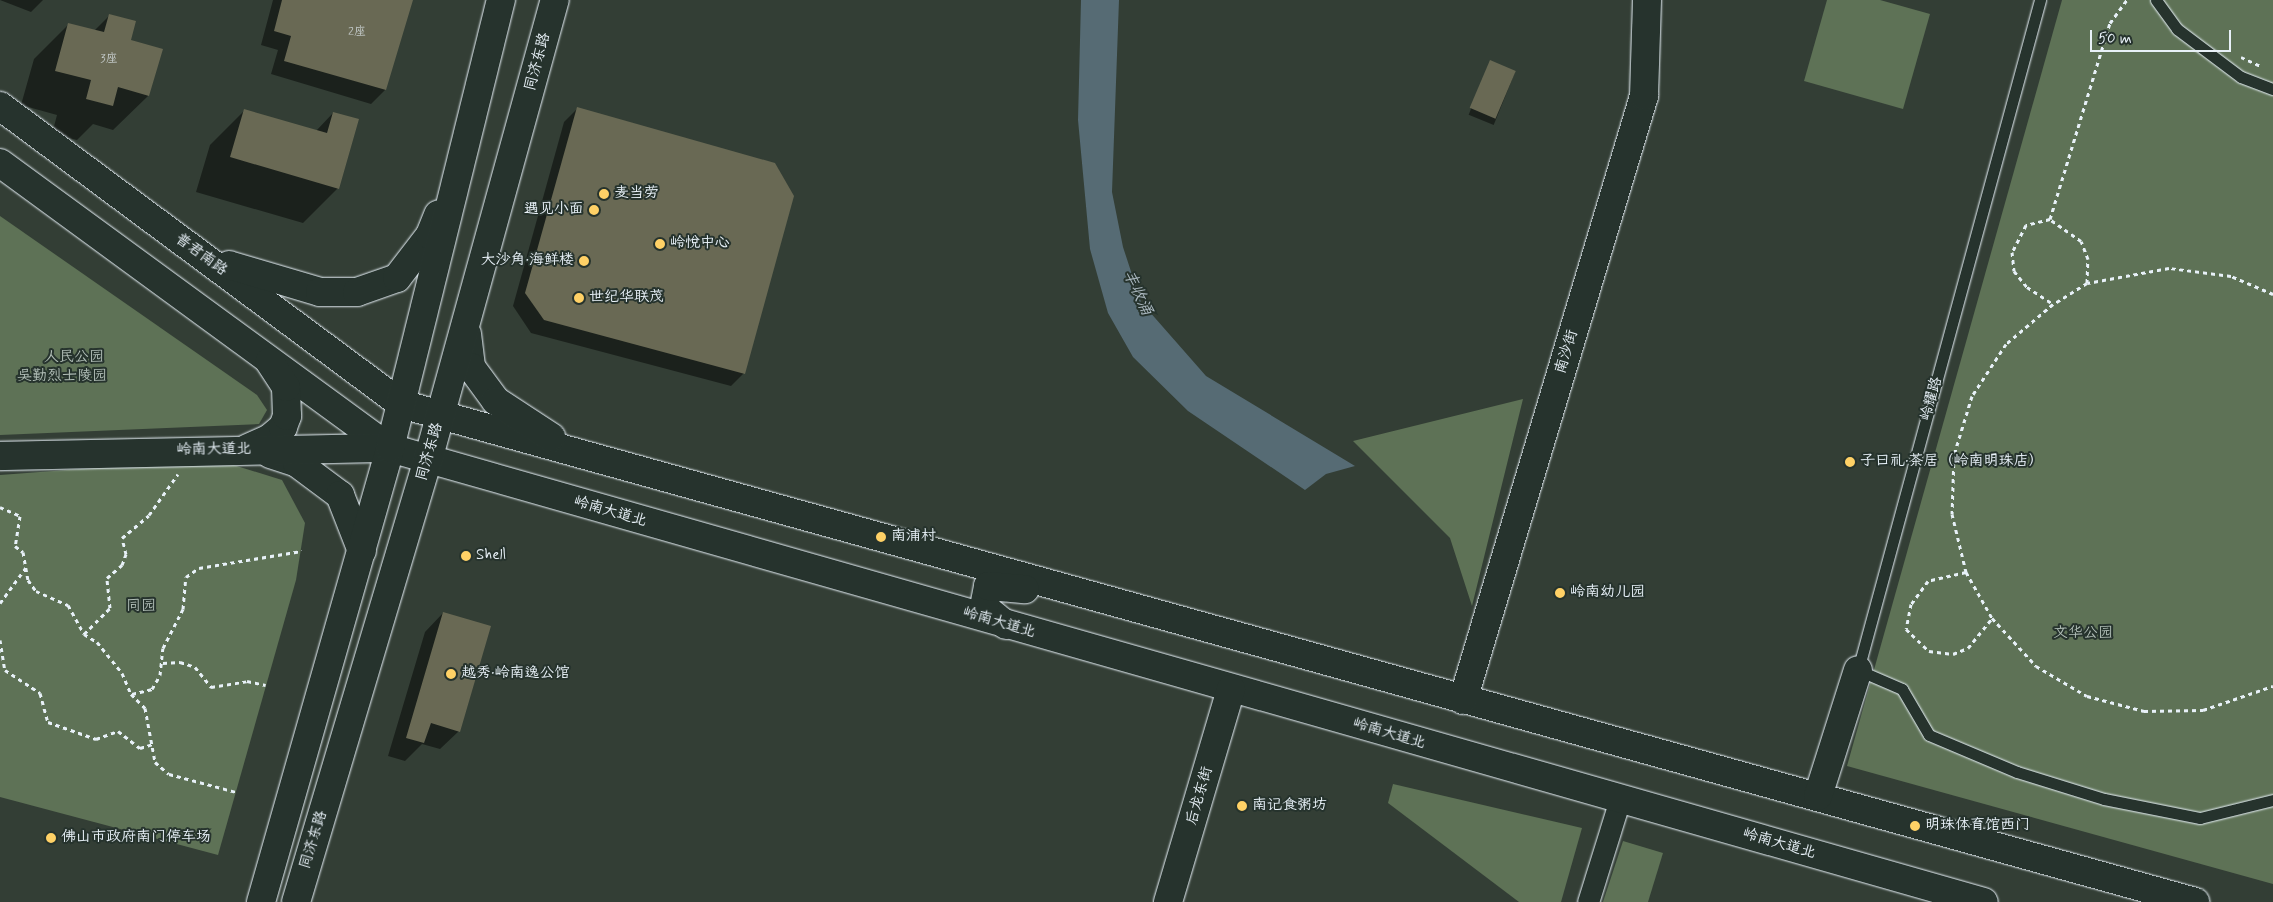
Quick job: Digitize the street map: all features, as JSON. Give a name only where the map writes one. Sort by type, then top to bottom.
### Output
[{"type":"main road","points":[[261,902],[390,448],[501,0]]},
{"type":"main road","name":"同济东路","points":[[296,902],[441,415],[555,0]]},
{"type":"main road","name":"南沙街","points":[[1463,700],[1644,96],[1647,0]]},
{"type":"main road","name":"普君南路","points":[[0,106],[401,404]]},
{"type":"main road","points":[[0,162],[390,448]]},
{"type":"main road","points":[[203,256],[320,292],[357,292],[397,278],[430,235],[461,163]]},
{"type":"main road","points":[[466,325],[471,367],[496,401],[574,452]]},
{"type":"main road","points":[[244,449],[270,438],[283,428],[287,416],[286,387],[265,355]]},
{"type":"main road","points":[[401,404],[2195,902]]},
{"type":"main road","name":"岭南大道北","points":[[0,456],[244,449],[390,448],[1978,901]]},
{"type":"main road","points":[[244,449],[297,463],[340,495],[362,551]]},
{"type":"main road","points":[[1006,625],[984,606],[988,586],[1020,588],[1072,604],[1106,600]]},
{"type":"main road","name":"岭耀路","points":[[1818,796],[1858,670]]},
{"type":"main road","name":"后龙东街","points":[[1168,902],[1231,689]]},
{"type":"street","points":[[1588,902],[1620,799]]},
{"type":"lane","name":"岭耀路","points":[[1858,670],[2040,0]]},
{"type":"lane","points":[[2156,0],[2177,29],[2241,77],[2273,90]]},
{"type":"lane","points":[[1858,670],[1902,689],[1929,735],[2017,772],[2104,799],[2200,818],[2273,800]]},
{"type":"path","points":[[2050,219],[2110,23],[2128,0]]},
{"type":"path","points":[[2236,54],[2265,68]]},
{"type":"path","points":[[2053,304],[2027,287],[2014,271],[2012,252],[2026,225],[2050,219],[2081,241],[2088,259],[2087,283]]},
{"type":"path","points":[[2273,294],[2230,276],[2169,268],[2087,283],[2053,304],[2006,344],[1972,396],[1954,455],[1952,514],[1966,572],[1992,618],[2036,666],[2087,696],[2144,711],[2203,710],[2273,686]]},
{"type":"path","points":[[84,634],[110,608],[107,578],[122,566],[126,554],[122,538],[149,515],[180,470]]},
{"type":"path","points":[[0,507],[20,516],[14,546],[23,552],[27,565],[28,580],[36,591],[68,605],[84,634],[97,642],[122,672],[131,694],[146,708],[156,762],[169,774],[236,792]]},
{"type":"path","points":[[131,694],[152,689],[163,663],[163,648],[183,609],[186,578],[218,564],[302,551]]},
{"type":"path","points":[[0,603],[27,565]]},
{"type":"path","points":[[1966,572],[1928,581],[1911,604],[1906,629],[1929,651],[1953,654],[1968,648],[1992,618]]},
{"type":"path","points":[[0,640],[1,656],[5,670],[40,693],[48,722],[96,738],[118,731],[140,748],[153,744]]},
{"type":"path","points":[[163,663],[180,662],[195,667],[211,687],[247,681],[266,685]]},
{"type":"green space","points":[[1827,0],[1880,0],[1930,14],[1903,109],[1804,81]]},
{"type":"green space","name":"文华公园","points":[[2062,0],[2273,0],[2273,884],[1847,766]]},
{"type":"green space","name":"人民公园","points":[[0,216],[257,395],[267,410],[259,424],[0,435]]},
{"type":"green space","points":[[1523,399],[1472,606],[1450,538],[1353,441]]},
{"type":"green space","name":"同园","points":[[214,459],[282,480],[305,523],[296,580],[218,855],[0,797],[0,475]]},
{"type":"green space","points":[[1393,784],[1582,828],[1561,902],[1519,902],[1388,803]]},
{"type":"green space","points":[[1623,841],[1663,853],[1648,902],[1603,902]]},
{"type":"water","name":"丰收涌","points":[[1081,0],[1119,0],[1112,192],[1123,247],[1141,302],[1206,376],[1355,466],[1326,474],[1305,490],[1188,411],[1133,357],[1108,313],[1090,249],[1078,120]]},
{"type":"building","points":[[282,0],[413,0],[386,90],[284,61],[291,36],[274,31]]},
{"type":"building","points":[[109,14],[136,21],[131,40],[163,49],[149,96],[118,87],[113,106],[86,99],[91,80],[55,71],[68,23],[104,32]]},
{"type":"building","points":[[1490,60],[1516,71],[1495,119],[1470,108]]},
{"type":"building","name":"岭悦中心","points":[[577,107],[775,163],[794,196],[745,374],[544,320],[525,293]]},
{"type":"building","points":[[244,109],[327,133],[333,112],[359,119],[339,189],[230,157]]},
{"type":"building","name":"越秀·岭南逸公馆","points":[[443,612],[491,626],[460,732],[431,723],[424,743],[406,738]]},
{"type":"place","name":"麦当劳","points":[[604,194]]},
{"type":"place","name":"遇见小面","points":[[594,210]]},
{"type":"place","name":"岭悦中心","points":[[660,244]]},
{"type":"place","name":"大沙角·海鲜楼","points":[[584,261]]},
{"type":"place","name":"世纪华联茂","points":[[579,298]]},
{"type":"place","name":"子曰礼·茶居（岭南明珠店）","points":[[1850,462]]},
{"type":"place","name":"南浦村","points":[[881,537]]},
{"type":"place","name":"Shell","points":[[466,556]]},
{"type":"place","name":"岭南幼儿园","points":[[1560,593]]},
{"type":"place","name":"越秀·岭南逸公馆","points":[[451,674]]},
{"type":"place","name":"南记食粥坊","points":[[1242,806]]},
{"type":"place","name":"明珠体育馆西门","points":[[1915,826]]},
{"type":"place","name":"佛山市政府南门停车场","points":[[51,838]]},
{"type":"park label","name":"吴勤烈士陵园","points":[[62,377]]}]
